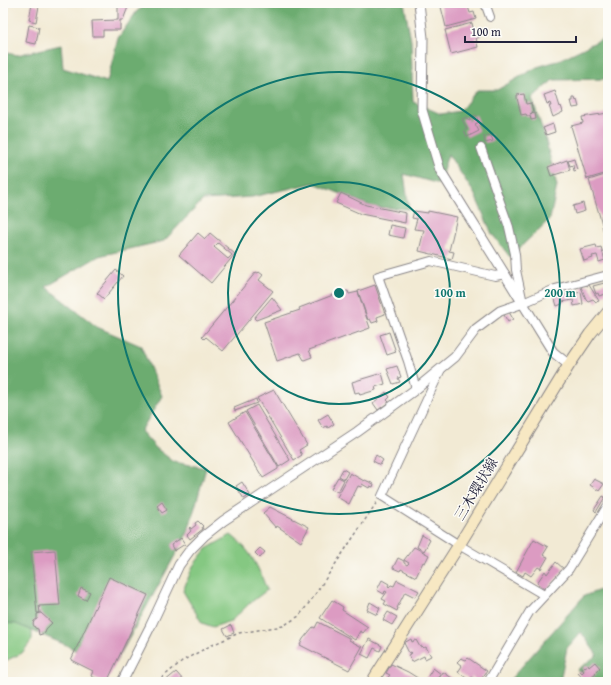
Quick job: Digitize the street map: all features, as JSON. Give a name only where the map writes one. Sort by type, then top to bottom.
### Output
[{"type":"main road","name":"三木環状線","points":[[372,682],[459,545],[569,365],[590,334],[608,312]]},
{"type":"street","points":[[419,3],[423,38],[422,110],[440,170],[553,352],[569,365]]},
{"type":"street","points":[[486,3],[490,18]]},
{"type":"street","points":[[481,148],[509,227],[523,304]]},
{"type":"street","points":[[416,389],[408,361],[378,276],[431,261],[495,276],[505,274]]},
{"type":"street","points":[[124,681],[178,565],[204,536],[357,432],[441,370],[455,357],[476,329],[500,311],[523,304],[555,289],[608,275]]},
{"type":"street","points":[[441,370],[382,496],[459,545],[544,595]]},
{"type":"street","points":[[488,682],[530,611],[569,569],[608,505]]},
{"type":"path","points":[[157,682],[182,661],[210,646],[239,633],[283,626],[299,616],[382,496]]},
{"type":"green space","points":[[150,3],[404,3],[411,41],[413,102],[441,114],[460,111],[477,90],[497,90],[537,67],[557,61],[608,36],[608,79],[553,80],[532,98],[545,137],[557,186],[550,219],[510,257],[492,234],[474,193],[448,154],[439,184],[404,174],[409,209],[373,207],[314,183],[252,197],[203,200],[164,241],[99,256],[46,287],[97,327],[141,346],[162,396],[141,431],[156,448],[174,462],[206,468],[188,532],[111,671],[66,645],[16,624],[3,623],[3,52],[17,55],[61,45],[63,68],[107,82],[118,38],[137,11]]},
{"type":"green space","points":[[231,535],[244,547],[254,560],[267,590],[250,603],[231,621],[213,627],[202,623],[183,591],[193,566],[206,549]]},
{"type":"green space","points":[[3,540],[32,616],[32,640],[22,653],[3,662]]},
{"type":"green space","points":[[608,587],[608,682],[587,682],[577,670],[597,655],[581,632],[567,648],[561,676],[563,682],[508,682],[584,596]]},
{"type":"building","points":[[118,3],[128,3],[123,20],[120,20],[120,30],[103,30],[103,36],[93,36],[92,21],[118,20]]},
{"type":"building","points":[[440,3],[467,3],[470,13],[474,12],[476,19],[446,27]]},
{"type":"building","points":[[32,4],[39,6],[36,22],[29,20]]},
{"type":"building","points":[[472,23],[474,32],[479,30],[480,37],[476,38],[478,47],[451,54],[445,30]]},
{"type":"building","points":[[29,25],[39,27],[36,44],[26,42]]},
{"type":"building","points":[[555,91],[563,112],[553,117],[549,106],[551,106],[550,103],[547,104],[544,95]]},
{"type":"building","points":[[524,94],[526,104],[531,103],[533,112],[530,114],[535,113],[536,119],[531,120],[530,116],[527,116],[526,114],[521,115],[517,95]]},
{"type":"building","points":[[573,98],[575,98],[576,101],[577,100],[579,107],[573,108],[571,101],[573,101]]},
{"type":"building","points":[[608,113],[608,222],[602,224],[589,180],[605,175],[587,179],[571,126],[583,123],[582,117]]},
{"type":"building","points":[[476,115],[479,122],[475,124],[479,131],[467,137],[464,130],[467,129],[462,119],[467,117],[469,121],[471,120],[470,118]]},
{"type":"building","points":[[553,124],[555,132],[546,135],[543,128]]},
{"type":"building","points":[[491,135],[493,141],[485,143],[484,136]]},
{"type":"building","points":[[574,159],[577,170],[574,171],[573,165],[570,166],[568,161]]},
{"type":"building","points":[[567,160],[570,170],[551,176],[548,167]]},
{"type":"building","points":[[341,193],[366,205],[406,213],[405,223],[361,214],[336,203]]},
{"type":"building","points":[[583,203],[585,211],[575,214],[573,206]]},
{"type":"building","points":[[414,211],[428,213],[428,211],[457,217],[449,251],[454,252],[452,259],[419,251],[424,230],[414,229],[417,219],[412,218]]},
{"type":"building","points":[[608,224],[608,246],[602,226]]},
{"type":"building","points":[[390,225],[405,228],[403,238],[388,235]]},
{"type":"building","points":[[198,233],[205,239],[210,233],[235,254],[211,283],[179,255]],"holes":[[[218,243],[232,255],[228,259],[214,247]]]},
{"type":"building","points":[[596,245],[597,248],[601,247],[605,260],[599,262],[597,255],[584,261],[580,249]]},
{"type":"building","points":[[116,270],[123,276],[104,299],[97,293]]},
{"type":"building","points":[[256,272],[263,275],[259,280],[273,291],[223,351],[206,337],[204,339],[202,337]]},
{"type":"building","points":[[608,282],[608,291],[605,292],[606,294],[599,296],[598,293],[596,294],[593,286]]},
{"type":"building","points":[[586,284],[587,286],[589,285],[599,301],[596,302],[593,299],[588,301],[586,299],[581,287]]},
{"type":"building","points":[[375,285],[385,314],[377,317],[378,321],[372,323],[370,319],[368,320],[358,291]]},
{"type":"building","points":[[348,291],[349,294],[358,292],[370,328],[309,350],[312,357],[304,360],[300,353],[277,361],[264,322],[300,310],[299,308],[341,292]]},
{"type":"building","points":[[570,292],[572,300],[562,302],[562,304],[557,306],[554,296]]},
{"type":"building","points":[[581,292],[583,304],[574,306],[572,293]]},
{"type":"building","points":[[272,297],[282,310],[256,320],[254,318]]},
{"type":"building","points":[[509,312],[513,319],[508,322],[504,315]]},
{"type":"building","points":[[389,332],[396,352],[387,355],[380,335]]},
{"type":"building","points":[[397,366],[401,377],[398,378],[400,382],[393,384],[387,369]]},
{"type":"building","points":[[382,373],[385,384],[375,387],[376,390],[360,395],[359,392],[355,393],[352,382]]},
{"type":"building","points":[[274,390],[307,445],[299,450],[302,455],[294,460],[257,398]]},
{"type":"building","points":[[386,392],[390,397],[387,400],[389,402],[378,410],[373,403]]},
{"type":"building","points":[[256,399],[257,403],[235,411],[234,408]]},
{"type":"building","points":[[257,405],[290,460],[279,467],[246,411]]},
{"type":"building","points":[[245,412],[278,467],[278,469],[263,478],[229,422]]},
{"type":"building","points":[[328,414],[334,424],[328,428],[327,426],[323,428],[318,420]]},
{"type":"building","points":[[376,455],[383,460],[380,465],[373,461]]},
{"type":"building","points":[[343,469],[348,472],[344,479],[339,476]]},
{"type":"building","points":[[350,473],[364,481],[365,480],[374,484],[373,487],[370,486],[369,488],[362,484],[361,487],[358,486],[349,504],[337,497]]},
{"type":"building","points":[[338,477],[344,480],[338,492],[331,489]]},
{"type":"building","points":[[594,479],[604,484],[599,491],[590,485]]},
{"type":"building","points":[[242,482],[250,495],[244,499],[236,486]]},
{"type":"building","points":[[603,496],[605,497],[596,512],[594,510]]},
{"type":"building","points":[[162,502],[167,510],[162,513],[157,506]]},
{"type":"building","points":[[270,507],[309,527],[301,542],[277,526],[276,528],[263,513]]},
{"type":"building","points":[[198,521],[203,526],[203,529],[190,539],[187,535],[191,531],[189,528],[190,527],[191,529]]},
{"type":"building","points":[[422,535],[430,540],[424,551],[417,547]]},
{"type":"building","points":[[181,538],[185,544],[174,551],[171,545]]},
{"type":"building","points":[[534,539],[548,547],[543,555],[548,557],[541,569],[538,567],[531,576],[525,572],[523,576],[516,572]]},
{"type":"building","points":[[414,547],[429,555],[425,563],[423,562],[416,577],[401,569],[400,571],[393,568],[398,558],[404,561],[407,565],[409,563],[404,560]]},
{"type":"building","points":[[260,548],[265,552],[260,558],[255,553]]},
{"type":"building","points":[[55,550],[60,605],[39,606],[40,613],[37,613],[31,552]]},
{"type":"building","points":[[556,562],[564,569],[546,591],[537,583],[545,571],[547,574]]},
{"type":"building","points":[[109,577],[148,595],[107,682],[104,682],[91,676],[93,671],[71,660]]},
{"type":"building","points":[[382,580],[389,584],[389,587],[391,585],[394,586],[397,580],[419,591],[415,597],[405,592],[397,611],[384,604],[386,601],[382,599],[387,592],[385,591],[384,594],[377,590]]},
{"type":"building","points":[[81,588],[90,592],[86,600],[78,596]]},
{"type":"building","points":[[332,600],[343,607],[342,610],[368,627],[363,633],[360,631],[355,640],[320,618]]},
{"type":"building","points":[[370,602],[380,608],[377,615],[367,610]]},
{"type":"building","points":[[388,612],[397,617],[392,625],[383,620]]},
{"type":"building","points":[[41,613],[52,623],[46,629],[45,633],[39,635],[38,629],[35,628],[33,624],[37,619],[37,614]]},
{"type":"building","points":[[318,622],[349,638],[349,640],[362,647],[349,670],[300,645],[313,627],[315,628]]},
{"type":"building","points":[[231,625],[234,633],[227,636],[223,629]]},
{"type":"building","points":[[369,639],[382,646],[380,651],[374,648],[369,658],[361,654]]},
{"type":"building","points":[[411,639],[412,642],[416,640],[420,647],[426,647],[431,656],[425,659],[424,656],[412,662],[408,655],[412,653],[409,653],[404,643]]},
{"type":"building","points":[[461,658],[466,660],[468,658],[487,671],[479,682],[472,677],[469,680],[458,672],[462,666],[457,662]]},
{"type":"building","points":[[595,662],[600,668],[595,673],[596,674],[586,682],[578,673],[580,671],[582,673],[584,671],[582,669],[585,666],[588,665],[589,667]]},
{"type":"building","points":[[391,664],[424,682],[384,682],[390,675],[386,673]]},
{"type":"building","points":[[433,668],[441,674],[435,682],[424,682]]},
{"type":"building","points":[[176,672],[185,682],[164,682]]},
{"type":"building","points":[[443,672],[455,680],[453,682],[437,682]]}]
